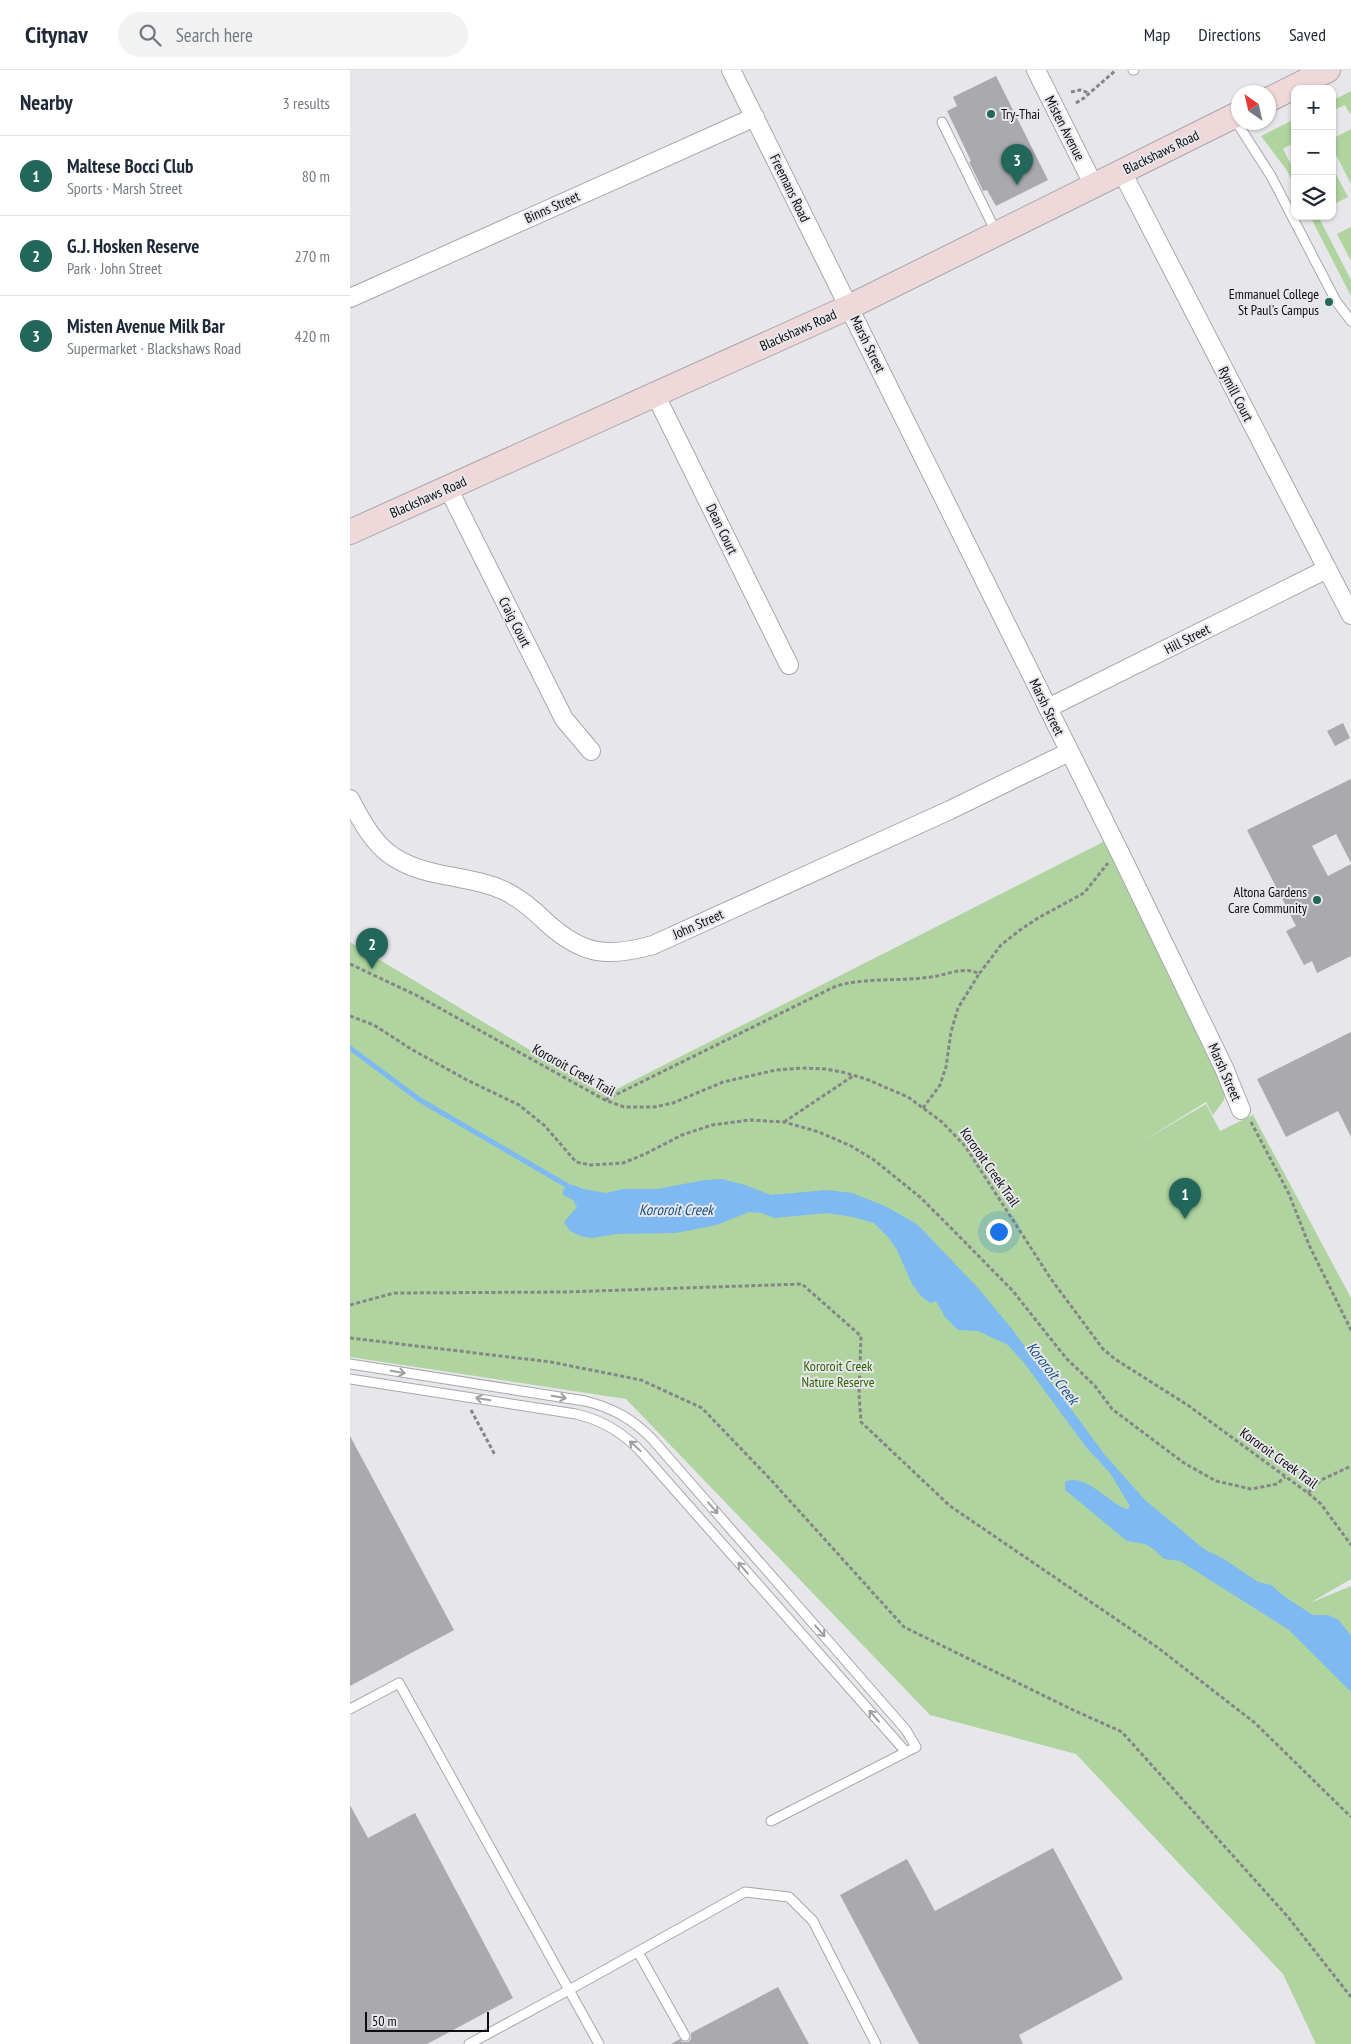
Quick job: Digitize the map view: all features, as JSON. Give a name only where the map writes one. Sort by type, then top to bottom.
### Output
[{"type":"main road","points":[[1276,96],[1327,70]]},
{"type":"main road","name":"Blackshaws Road","points":[[350,532],[849,307],[1231,118]]},
{"type":"street","name":"Freemans Road","points":[[731,70],[849,307]]},
{"type":"street","name":"Misten Avenue","points":[[1036,70],[1094,186]]},
{"type":"street","name":"Binns Street","points":[[350,298],[755,117]]},
{"type":"street","name":"Rymill Court","points":[[1122,172],[1351,615]]},
{"type":"street","name":"Marsh Street","points":[[849,307],[1122,857],[1224,1068],[1241,1110]]},
{"type":"street","name":"Dean Court","points":[[655,394],[789,665]]},
{"type":"street","name":"Craig Court","points":[[448,488],[564,719],[591,751]]},
{"type":"street","name":"Hill Street","points":[[1048,708],[1327,569]]},
{"type":"street","name":"John Street","points":[[350,799],[372,838],[383,850],[398,860],[438,874],[467,878],[493,885],[516,896],[558,932],[573,943],[589,950],[628,952],[652,944],[905,830],[1069,752]]},
{"type":"lane","points":[[942,122],[997,234]]},
{"type":"lane","points":[[1244,130],[1336,300],[1351,321]]},
{"type":"lane","points":[[350,1364],[596,1404],[620,1413],[637,1424],[770,1573],[906,1730],[916,1747],[771,1821]]},
{"type":"lane","points":[[350,1378],[576,1414],[592,1418],[615,1430],[636,1446],[906,1752]]},
{"type":"lane","points":[[592,1418],[596,1404]]},
{"type":"lane","points":[[686,1502],[698,1492]]},
{"type":"lane","points":[[758,1584],[770,1573]]},
{"type":"lane","points":[[350,1709],[399,1683],[599,2044]]},
{"type":"lane","points":[[470,2044],[745,1892],[789,1896],[813,1921],[876,2044]]},
{"type":"lane","points":[[638,1952],[685,2036]]},
{"type":"path","points":[[1076,103],[1116,70]]},
{"type":"path","points":[[1071,92],[1080,90],[1090,93]]},
{"type":"path","points":[[923,1108],[940,1085],[946,1067],[951,1032],[958,1008],[979,974],[1001,945],[1038,918],[1084,893],[1106,864],[1122,857]]},
{"type":"path","name":"Kororoit Creek Trail","points":[[350,964],[416,994],[605,1100],[624,1107],[654,1107],[673,1103],[723,1082],[776,1070],[826,1069],[852,1076],[908,1097],[942,1122],[966,1146],[1051,1278],[1103,1349],[1115,1359],[1189,1406],[1308,1493],[1321,1504],[1351,1545]]},
{"type":"path","points":[[605,1100],[836,986],[858,981],[932,977],[973,970],[979,974]]},
{"type":"path","points":[[350,1016],[374,1025],[411,1049],[459,1076],[519,1105],[545,1126],[576,1162],[591,1165],[624,1163],[682,1135],[712,1125],[750,1120],[784,1122],[819,1132],[851,1146],[874,1160],[920,1197],[1012,1290],[1066,1358],[1095,1386],[1112,1408],[1184,1463],[1216,1481],[1251,1489],[1277,1484],[1285,1477]]},
{"type":"path","points":[[784,1122],[852,1076]]},
{"type":"path","points":[[1241,1110],[1251,1122],[1282,1180],[1309,1245],[1351,1330]]},
{"type":"path","points":[[350,1305],[394,1293],[565,1292],[802,1284],[861,1336],[858,1395],[861,1422],[950,1506],[1157,1647],[1255,1723],[1351,1817]]},
{"type":"path","points":[[350,1338],[551,1362],[623,1376],[641,1380],[702,1408],[772,1481],[904,1627],[1122,1732],[1288,1917],[1351,1997]]},
{"type":"path","points":[[471,1410],[495,1455]]},
{"type":"path","points":[[1308,1493],[1321,1480],[1351,1466]]},
{"type":"green space","points":[[1351,91],[1350,114],[1345,105],[1336,109],[1336,99]]},
{"type":"green space","points":[[1291,121],[1291,144],[1283,149],[1291,164],[1291,178],[1261,136]]},
{"type":"green space","points":[[1351,129],[1351,184],[1336,155],[1336,137]]},
{"type":"green space","points":[[1336,174],[1348,197],[1336,203]]},
{"type":"green space","points":[[1312,220],[1320,220],[1351,280],[1351,296]]},
{"type":"green space","points":[[1351,227],[1351,261],[1337,234]]},
{"type":"green space","name":"Kororoit Creek Nature Reserve","points":[[1105,841],[1226,1086],[1224,1100],[1213,1115],[1206,1102],[1141,1142],[1206,1104],[1220,1131],[1253,1115],[1351,1298],[1351,1579],[1310,1603],[1351,1586],[1351,2044],[1316,2044],[1283,1974],[1076,1754],[930,1715],[626,1399],[350,1357],[350,942],[605,1095]]},
{"type":"water","name":"Kororoit Creek","points":[[722,1179],[771,1195],[827,1190],[852,1193],[885,1206],[917,1224],[978,1288],[1012,1329],[1105,1455],[1145,1500],[1204,1549],[1224,1559],[1258,1582],[1271,1585],[1285,1597],[1313,1615],[1328,1615],[1339,1620],[1351,1636],[1351,1692],[1289,1630],[1180,1561],[1164,1559],[1145,1544],[1127,1541],[1065,1490],[1065,1482],[1081,1481],[1120,1506],[1127,1509],[1130,1506],[1110,1473],[1086,1447],[1025,1364],[1008,1345],[978,1331],[958,1330],[945,1317],[936,1301],[930,1303],[921,1296],[912,1284],[897,1250],[888,1237],[874,1223],[827,1213],[774,1218],[762,1213],[749,1212],[717,1225],[676,1233],[617,1234],[592,1238],[580,1236],[570,1231],[564,1222],[577,1207],[573,1200],[563,1195],[563,1189],[574,1185],[583,1189],[606,1193],[623,1189],[657,1189],[705,1180]]},
{"type":"building","points":[[996,76],[1048,180],[996,206],[987,190],[983,191],[947,111],[957,106],[953,97]]},
{"type":"building","points":[[1343,723],[1350,738],[1335,746],[1327,731]]},
{"type":"building","name":"Altona Gardens Care Community","points":[[1351,779],[1351,863],[1336,834],[1312,846],[1328,876],[1351,864],[1351,956],[1317,973],[1312,961],[1304,965],[1286,931],[1296,926],[1247,830]]},
{"type":"building","points":[[1351,1032],[1351,1137],[1338,1111],[1286,1137],[1257,1079]]},
{"type":"building","points":[[350,1436],[454,1630],[350,1686]]},
{"type":"building","points":[[350,1805],[368,1838],[415,1813],[513,1998],[427,2044],[350,2044]]},
{"type":"building","points":[[1053,1848],[1123,1979],[1019,2035],[1023,2044],[919,2044],[840,1895],[907,1859],[935,1911]]},
{"type":"building","points":[[778,1987],[809,2044],[671,2044],[680,2039],[682,2042],[688,2042],[691,2039],[691,2033]]},
{"type":"waterway","name":"Kororoit Creek","points":[[350,1048],[420,1100],[573,1189]]},
{"type":"place","name":"Try-Thai","points":[[991,114]]},
{"type":"place","name":"Misten Avenue Milk Bar","points":[[1017,185]]},
{"type":"place","name":"Emmanuel College St Paul's Campus","points":[[1329,302]]},
{"type":"place","name":"Altona Gardens Care Community","points":[[1317,900]]},
{"type":"place","name":"G.J. Hosken Reserve","points":[[372,969]]},
{"type":"place","name":"Maltese Bocci Club","points":[[1185,1219]]}]
